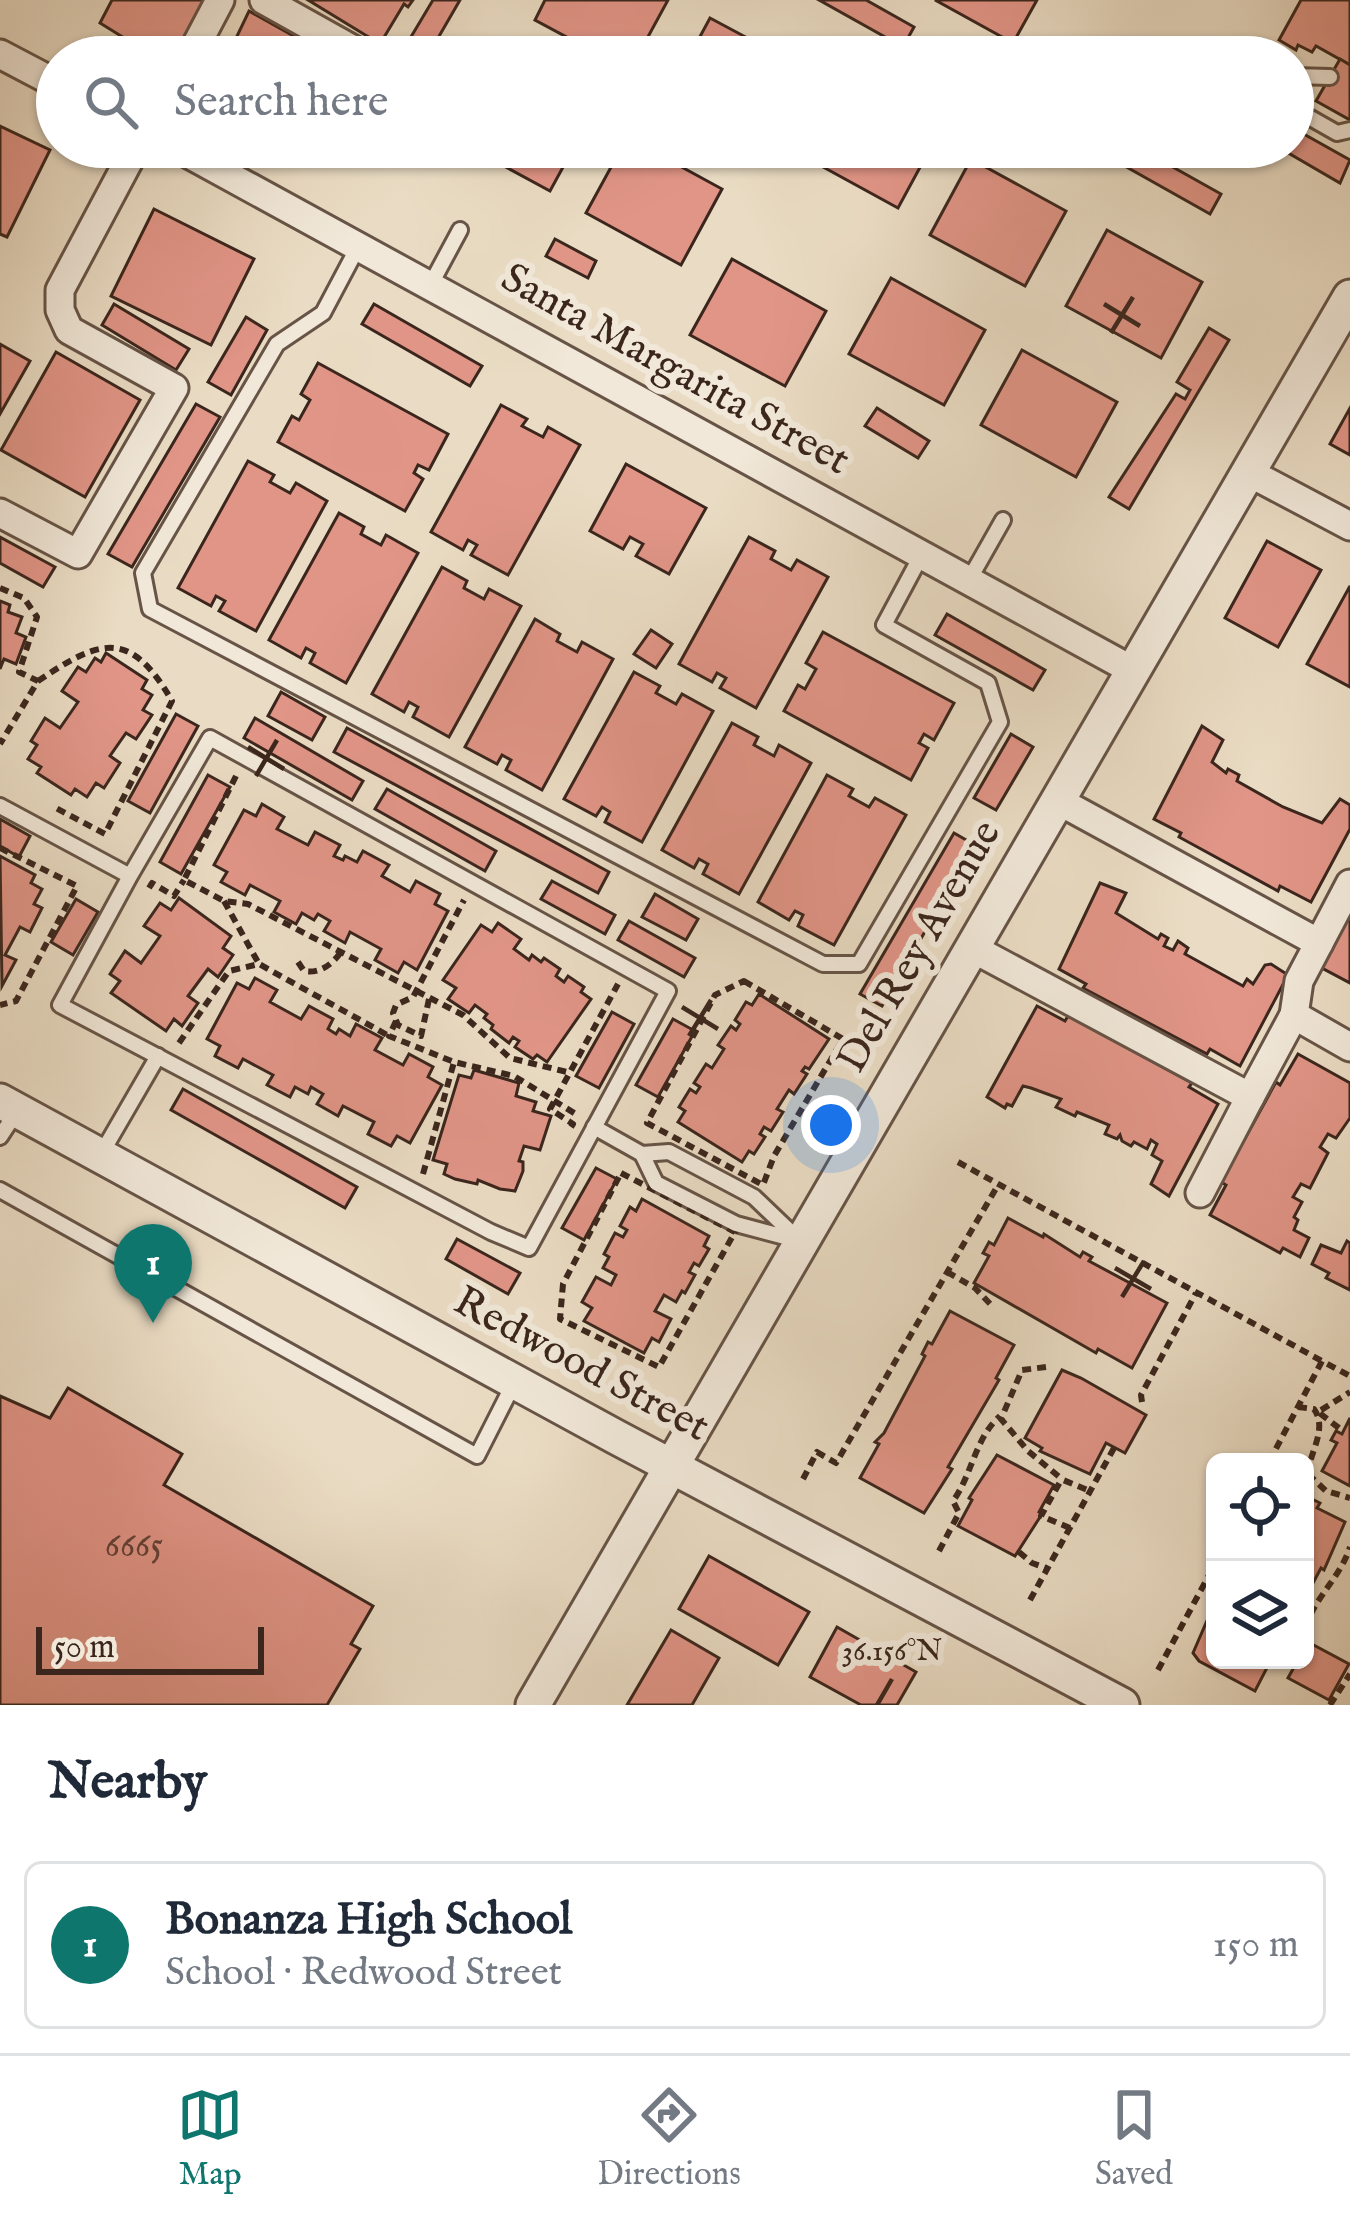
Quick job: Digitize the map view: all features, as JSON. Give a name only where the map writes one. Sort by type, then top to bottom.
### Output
[{"type":"street","points":[[201,36],[220,0]]},
{"type":"street","points":[[264,0],[330,36]]},
{"type":"street","points":[[0,54],[36,73]]},
{"type":"street","points":[[0,513],[78,554],[174,388],[69,329],[60,310],[60,290],[125,168]]},
{"type":"street","name":"Santa Margarita Street","points":[[215,168],[1132,670]]},
{"type":"street","name":"Del Rey Avenue","points":[[533,1705],[1350,297]]},
{"type":"street","points":[[1248,472],[1350,526]]},
{"type":"street","points":[[1057,800],[1319,943]]},
{"type":"street","points":[[1200,1193],[1294,1015],[1299,981],[1350,884]]},
{"type":"street","points":[[972,947],[1250,1097]]},
{"type":"street","points":[[1294,1015],[1350,1047]]},
{"type":"street","name":"Redwood Street","points":[[6,1116],[100,1156],[1122,1705]]},
{"type":"lane","points":[[1314,77],[1330,77]]},
{"type":"lane","points":[[1314,120],[1337,133],[1350,130]]},
{"type":"lane","points":[[431,284],[460,230]]},
{"type":"lane","points":[[359,245],[323,313],[277,344],[143,572],[150,609],[823,964],[859,964],[1000,722],[988,683],[884,625],[922,554]]},
{"type":"lane","points":[[969,580],[1003,520]]},
{"type":"lane","points":[[210,738],[668,992],[530,1248],[158,1056],[60,1005],[210,738]]},
{"type":"lane","points":[[0,806],[130,876]]},
{"type":"lane","points":[[100,1156],[158,1056]]},
{"type":"lane","points":[[594,1127],[642,1154],[669,1152],[754,1198],[800,1241]]},
{"type":"lane","points":[[642,1154],[656,1183],[736,1224],[800,1241]]},
{"type":"lane","points":[[0,1190],[477,1456],[515,1381]]},
{"type":"path","points":[[0,588],[24,598],[37,617],[19,672],[38,681]]},
{"type":"path","points":[[0,745],[38,681],[83,650],[112,645],[154,670],[172,701],[105,834]]},
{"type":"path","points":[[142,901],[152,883],[174,896],[238,773]]},
{"type":"path","points":[[0,848],[77,886],[16,1000],[0,1005]]},
{"type":"path","points":[[184,880],[224,902],[248,904],[463,1015],[510,1058],[571,1073]]},
{"type":"path","points":[[430,998],[421,1036],[396,1021],[396,1005],[406,1003],[416,991],[466,896],[449,887]]},
{"type":"path","points":[[224,902],[259,964],[389,1036],[454,1062],[514,1076],[594,1127]]},
{"type":"path","points":[[298,962],[312,973],[341,952]]},
{"type":"path","points":[[178,1044],[230,971],[259,964]]},
{"type":"path","points":[[562,1143],[573,1124],[550,1109],[620,980]]},
{"type":"path","points":[[744,981],[843,1039],[774,1156],[763,1184],[646,1123],[715,995],[744,981]]},
{"type":"path","points":[[389,1036],[396,1021]]},
{"type":"path","points":[[413,1190],[422,1176],[454,1062]]},
{"type":"path","points":[[958,1162],[1350,1376]]},
{"type":"path","points":[[621,1174],[734,1232],[659,1367],[560,1319],[563,1284],[621,1174]]},
{"type":"path","points":[[422,1176],[440,1186]]},
{"type":"path","points":[[803,1479],[817,1452],[836,1463],[998,1185]]},
{"type":"path","points":[[947,1272],[975,1288],[994,1308]]},
{"type":"path","points":[[1142,1402],[1141,1395],[1196,1293]]},
{"type":"path","points":[[1275,1453],[1322,1361]]},
{"type":"path","points":[[1046,1367],[1022,1370],[1001,1419],[1028,1451],[1063,1480],[1090,1491]]},
{"type":"path","points":[[1318,1412],[1350,1392]]},
{"type":"path","points":[[1298,1407],[1318,1412],[1339,1428]]},
{"type":"path","points":[[1313,1453],[1320,1432],[1318,1412]]},
{"type":"path","points":[[939,1551],[959,1513],[953,1501],[965,1474],[986,1432],[1003,1414]]},
{"type":"path","points":[[1030,1600],[1114,1448]]},
{"type":"path","points":[[1063,1480],[1041,1516],[1070,1528]]},
{"type":"path","points":[[1314,1480],[1326,1491],[1350,1498]]},
{"type":"path","points":[[1314,1604],[1339,1574],[1350,1547]]},
{"type":"path","points":[[1018,1552],[1047,1569]]},
{"type":"path","points":[[1158,1670],[1206,1581]]},
{"type":"path","points":[[1330,1705],[1350,1674]]},
{"type":"building","points":[[112,0],[205,0],[185,36],[121,36],[100,23]]},
{"type":"building","points":[[308,0],[413,0],[408,7],[404,4],[385,36],[367,36]]},
{"type":"building","points":[[433,0],[460,0],[439,36],[412,36]]},
{"type":"building","points":[[545,0],[668,0],[648,36],[565,36],[535,20]]},
{"type":"building","points":[[819,0],[866,0],[914,27],[909,36],[883,36]]},
{"type":"building","points":[[935,0],[1037,0],[1017,36],[1000,36]]},
{"type":"building","points":[[1301,0],[1350,0],[1350,65],[1314,49],[1314,36],[1281,36]]},
{"type":"building","points":[[249,11],[294,36],[237,36]]},
{"type":"building","points":[[710,18],[744,36],[700,36]]},
{"type":"building","points":[[1340,59],[1350,65],[1350,120],[1316,101]]},
{"type":"building","points":[[0,126],[36,143],[36,168],[41,168],[7,237],[0,234]]},
{"type":"building","points":[[1314,140],[1350,160],[1340,183],[1314,168]]},
{"type":"building","points":[[508,168],[563,168],[550,191]]},
{"type":"building","points":[[611,168],[684,168],[722,189],[681,265],[586,213]]},
{"type":"building","points":[[825,168],[920,168],[898,208]]},
{"type":"building","points":[[966,168],[987,168],[1066,211],[1025,286],[930,235]]},
{"type":"building","points":[[1128,168],[1175,168],[1221,194],[1210,214]]},
{"type":"building","points":[[154,209],[254,259],[211,345],[111,296]]},
{"type":"building","points":[[1107,230],[1202,282],[1161,358],[1066,306]]},
{"type":"building","points":[[555,239],[596,261],[588,278],[546,256]]},
{"type":"building","points":[[732,259],[826,311],[785,386],[690,335]]},
{"type":"building","points":[[891,278],[985,330],[944,405],[849,354]]},
{"type":"building","points":[[114,304],[189,349],[176,370],[102,325]]},
{"type":"building","points":[[374,304],[482,366],[470,386],[362,324]]},
{"type":"building","points":[[246,317],[267,330],[231,395],[208,382]]},
{"type":"building","points":[[1209,328],[1229,340],[1129,509],[1109,497],[1176,394],[1185,399],[1190,390],[1177,382]]},
{"type":"building","points":[[0,344],[30,361],[0,414]]},
{"type":"building","points":[[1022,350],[1117,402],[1076,477],[981,425]]},
{"type":"building","points":[[56,352],[140,400],[85,497],[1,450]]},
{"type":"building","points":[[318,363],[448,434],[429,470],[418,465],[414,473],[423,479],[405,511],[278,442],[292,416],[299,420],[310,400],[301,394]]},
{"type":"building","points":[[196,404],[220,417],[132,567],[108,554]]},
{"type":"building","points":[[501,405],[527,419],[522,426],[543,437],[548,427],[580,445],[508,575],[471,555],[477,545],[468,540],[463,550],[431,532]]},
{"type":"building","points":[[877,408],[929,441],[918,458],[865,426]]},
{"type":"building","points":[[1350,408],[1350,455],[1330,444]]},
{"type":"building","points":[[248,461],[274,475],[270,482],[290,493],[296,483],[327,501],[256,631],[219,611],[225,601],[216,596],[211,606],[178,588]]},
{"type":"building","points":[[626,464],[706,508],[669,574],[636,556],[643,544],[630,537],[623,549],[590,531]]},
{"type":"building","points":[[339,513],[364,527],[361,534],[381,545],[386,535],[418,553],[346,683],[310,663],[315,653],[306,648],[301,658],[269,640]]},
{"type":"building","points":[[0,537],[55,567],[43,587],[0,563]]},
{"type":"building","points":[[749,537],[775,551],[771,559],[791,570],[797,560],[828,577],[756,708],[720,688],[726,678],[717,673],[712,682],[679,664]]},
{"type":"building","points":[[1267,541],[1321,570],[1278,647],[1225,618]]},
{"type":"building","points":[[442,567],[467,581],[464,588],[484,599],[489,589],[521,606],[449,737],[413,717],[418,707],[409,702],[404,712],[372,694]]},
{"type":"building","points":[[1350,586],[1350,687],[1307,664]]},
{"type":"building","points":[[0,601],[10,605],[8,612],[22,617],[16,633],[26,637],[16,664],[4,659],[0,669]]},
{"type":"building","points":[[947,614],[1045,670],[1033,690],[935,635]]},
{"type":"building","points":[[535,619],[560,634],[557,641],[577,652],[582,642],[613,659],[542,790],[506,770],[511,760],[502,755],[497,764],[465,747]]},
{"type":"building","points":[[651,630],[672,644],[656,668],[634,654]]},
{"type":"building","points":[[823,632],[954,703],[934,740],[924,734],[919,743],[928,748],[911,780],[784,711],[798,685],[805,689],[816,669],[806,663]]},
{"type":"building","points":[[106,653],[147,680],[142,689],[152,695],[143,710],[152,715],[136,739],[126,733],[110,756],[120,763],[104,788],[96,783],[87,797],[75,789],[71,795],[37,773],[41,767],[28,759],[37,745],[31,741],[45,718],[60,728],[78,702],[62,691],[78,667],[86,672],[95,658],[101,662]]},
{"type":"building","points":[[634,672],[660,686],[656,693],[676,704],[682,694],[713,711],[642,842],[605,822],[610,812],[602,807],[596,816],[564,799]]},
{"type":"building","points":[[281,692],[325,717],[312,740],[268,716]]},
{"type":"building","points":[[176,714],[198,726],[150,813],[128,801]]},
{"type":"building","points":[[255,718],[363,781],[352,800],[244,738]]},
{"type":"building","points":[[732,723],[758,737],[754,745],[774,756],[779,745],[811,763],[739,894],[703,874],[708,864],[699,859],[694,868],[662,850]]},
{"type":"building","points":[[1202,726],[1223,740],[1212,762],[1283,807],[1322,823],[1340,799],[1350,805],[1350,829],[1311,902],[1280,886],[1278,891],[1154,819]]},
{"type":"building","points":[[347,728],[609,872],[598,893],[334,752]]},
{"type":"building","points":[[1011,734],[1033,747],[996,810],[974,798]]},
{"type":"building","points":[[208,775],[230,787],[181,874],[160,862]]},
{"type":"building","points":[[827,775],[853,789],[849,796],[869,807],[875,798],[906,815],[834,945],[798,926],[803,915],[795,911],[789,920],[758,902]]},
{"type":"building","points":[[387,789],[496,851],[485,871],[375,809]]},
{"type":"building","points":[[262,804],[284,817],[277,829],[308,845],[315,832],[340,845],[334,856],[357,862],[363,851],[389,865],[382,876],[410,892],[416,881],[440,894],[435,904],[448,911],[417,970],[404,962],[398,973],[375,960],[381,949],[350,932],[345,943],[324,931],[330,921],[318,914],[314,920],[302,913],[296,924],[274,912],[280,901],[250,885],[245,895],[221,882],[227,872],[214,865],[244,810],[256,816]]},
{"type":"building","points":[[0,819],[30,836],[19,857],[0,846]]},
{"type":"building","points":[[954,833],[975,845],[882,1006],[860,994]]},
{"type":"building","points":[[0,856],[35,875],[31,883],[42,889],[34,904],[42,908],[30,932],[20,927],[5,955],[16,960],[2,986]]},
{"type":"building","points":[[552,881],[615,915],[605,934],[541,899]]},
{"type":"building","points":[[1100,883],[1126,893],[1116,913],[1158,939],[1161,934],[1168,938],[1164,946],[1173,950],[1178,941],[1188,948],[1185,954],[1243,986],[1247,979],[1253,984],[1265,965],[1288,975],[1240,1066],[1210,1049],[1207,1054],[1083,988],[1086,984],[1059,969]]},
{"type":"building","points":[[655,894],[698,919],[686,940],[642,917]]},
{"type":"building","points":[[179,898],[231,936],[223,948],[233,955],[218,977],[208,969],[188,996],[198,1003],[182,1026],[174,1019],[166,1031],[111,993],[120,981],[110,974],[125,951],[141,963],[160,936],[144,926],[160,903],[171,910]]},
{"type":"building","points":[[76,899],[98,912],[73,955],[51,942]]},
{"type":"building","points":[[1350,900],[1350,983],[1320,967]]},
{"type":"building","points":[[629,921],[695,958],[684,977],[618,940]]},
{"type":"building","points":[[498,923],[521,939],[514,949],[529,960],[532,955],[541,962],[544,958],[560,969],[556,976],[564,982],[568,976],[591,999],[547,1062],[537,1055],[533,1059],[515,1047],[519,1041],[513,1037],[509,1043],[491,1029],[493,1025],[484,1018],[487,1014],[475,1005],[469,1013],[448,999],[456,988],[443,980],[481,925],[492,932]]},
{"type":"building","points":[[255,978],[277,990],[270,1002],[301,1019],[309,1006],[333,1019],[328,1029],[336,1034],[339,1029],[350,1036],[356,1024],[382,1038],[375,1050],[403,1065],[409,1054],[433,1067],[428,1077],[442,1085],[410,1143],[397,1136],[391,1146],[368,1134],[374,1122],[343,1106],[338,1116],[317,1104],[323,1094],[311,1087],[308,1094],[295,1087],[290,1097],[267,1085],[273,1075],[243,1059],[238,1068],[215,1056],[220,1046],[207,1039],[237,983],[249,989]]},
{"type":"building","points":[[759,994],[829,1039],[809,1069],[802,1071],[807,1074],[794,1094],[789,1090],[777,1109],[783,1112],[771,1131],[764,1127],[760,1134],[765,1137],[742,1162],[678,1122],[685,1111],[679,1107],[690,1089],[696,1093],[700,1087],[694,1083],[706,1064],[712,1068],[724,1049],[718,1045],[731,1026],[736,1030],[740,1024],[735,1020],[746,1002],[752,1005]]},
{"type":"building","points":[[1037,1006],[1065,1021],[1068,1016],[1192,1083],[1189,1087],[1218,1104],[1169,1196],[1151,1184],[1162,1161],[1152,1155],[1157,1144],[1151,1140],[1147,1149],[1134,1142],[1131,1146],[1120,1135],[1117,1139],[1105,1134],[1109,1125],[1056,1107],[1061,1099],[1031,1088],[1023,1086],[1012,1106],[1005,1108],[987,1097]]},
{"type":"building","points":[[612,1012],[634,1024],[599,1088],[576,1076]]},
{"type":"building","points":[[673,1019],[695,1031],[658,1097],[636,1085]]},
{"type":"building","points":[[1298,1054],[1350,1083],[1350,1118],[1336,1138],[1328,1134],[1320,1147],[1328,1153],[1310,1188],[1301,1184],[1293,1197],[1302,1202],[1294,1230],[1309,1238],[1300,1257],[1283,1248],[1280,1253],[1210,1215],[1226,1185],[1221,1182],[1276,1082],[1280,1085]]},
{"type":"building","points":[[474,1070],[519,1083],[516,1096],[536,1102],[533,1111],[551,1116],[540,1150],[524,1146],[519,1161],[523,1171],[515,1191],[455,1179],[444,1174],[447,1164],[433,1160],[459,1075],[471,1078]]},
{"type":"building","points":[[183,1089],[357,1187],[345,1208],[171,1110]]},
{"type":"building","points":[[596,1168],[617,1179],[584,1240],[562,1228]]},
{"type":"building","points":[[642,1199],[709,1236],[704,1246],[709,1249],[699,1266],[694,1263],[689,1272],[695,1275],[685,1293],[676,1302],[664,1295],[655,1311],[671,1319],[659,1342],[652,1338],[644,1353],[584,1321],[592,1308],[582,1302],[596,1277],[611,1285],[616,1275],[603,1268],[609,1257],[604,1254],[615,1233],[623,1237],[627,1230],[620,1226],[630,1207],[636,1211]]},
{"type":"building","points":[[1008,1218],[1080,1257],[1083,1252],[1092,1257],[1089,1261],[1167,1303],[1132,1368],[1098,1349],[1096,1353],[974,1283],[989,1256],[983,1253],[989,1242],[994,1245]]},
{"type":"building","points":[[457,1239],[520,1273],[508,1294],[446,1259]]},
{"type":"building","points":[[1347,1241],[1350,1290],[1326,1278],[1329,1273],[1312,1264],[1321,1245],[1341,1253]]},
{"type":"building","points":[[950,1311],[1014,1345],[948,1467],[952,1469],[924,1513],[860,1478],[928,1342],[932,1344]]},
{"type":"building","points":[[1062,1370],[1146,1415],[1125,1453],[1106,1443],[1090,1474],[1040,1451],[1025,1438]]},
{"type":"building","points":[[68,1388],[182,1454],[164,1485],[373,1606],[351,1644],[360,1649],[327,1705],[0,1705],[0,1396],[50,1418]]},
{"type":"building","points":[[1350,1418],[1350,1486],[1322,1471],[1337,1443],[1331,1440],[1336,1431],[1342,1434]]},
{"type":"building","points":[[997,1455],[1054,1485],[1015,1556],[958,1526],[969,1498]]},
{"type":"building","points":[[1314,1500],[1320,1503],[1317,1508],[1345,1522],[1324,1570],[1314,1581]]},
{"type":"building","points":[[709,1556],[809,1612],[778,1665],[679,1609]]},
{"type":"building","points":[[1206,1623],[1206,1665],[1193,1653]]},
{"type":"building","points":[[837,1627],[916,1672],[897,1705],[861,1705],[810,1677]]},
{"type":"building","points":[[671,1630],[719,1658],[692,1705],[627,1705]]},
{"type":"building","points":[[1314,1645],[1349,1664],[1329,1700],[1288,1678],[1293,1669],[1314,1669]]},
{"type":"building","points":[[1214,1669],[1266,1669],[1255,1691]]},
{"type":"place","name":"Bonanza High School","points":[[153,1323]]}]
